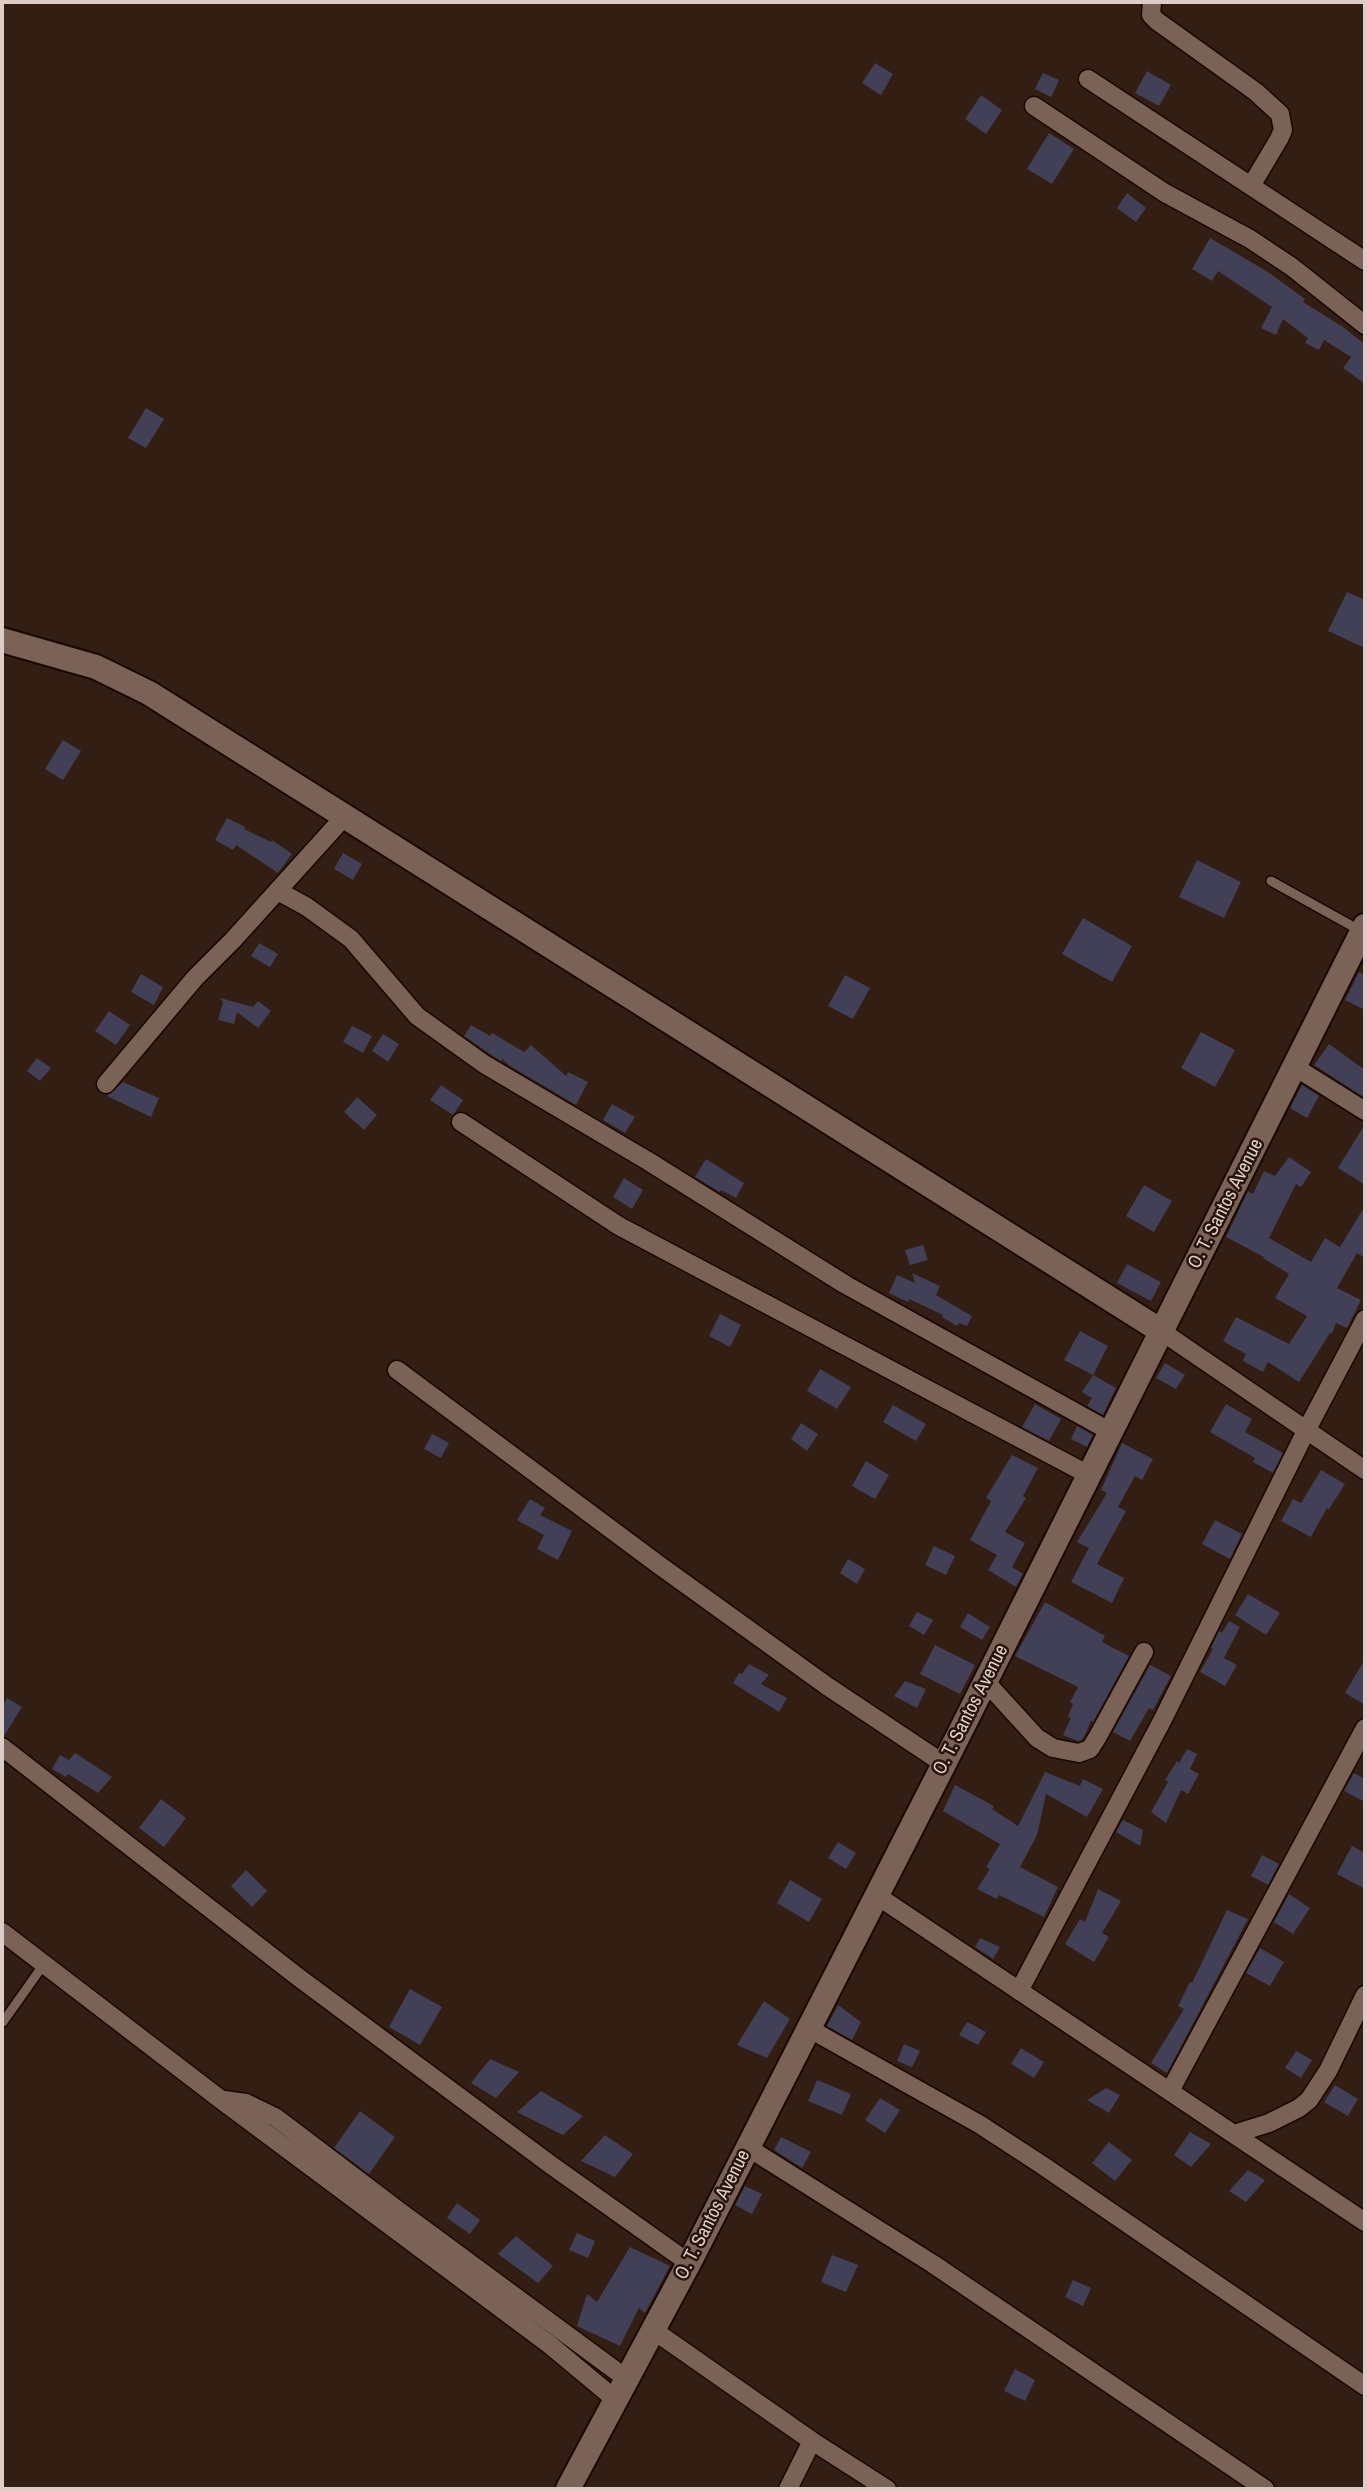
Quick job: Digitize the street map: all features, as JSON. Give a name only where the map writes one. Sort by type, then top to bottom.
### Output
[{"type":"street","points":[[1152,2],[1151,15],[1157,21],[1256,92],[1280,114],[1283,130],[1251,186]]},
{"type":"street","points":[[1088,79],[1365,261]]},
{"type":"street","points":[[1034,106],[1174,199],[1268,251],[1365,325]]},
{"type":"street","points":[[2,640],[96,667],[130,682],[1161,1332],[1365,1470]]},
{"type":"street","points":[[106,1084],[195,978],[345,816]]},
{"type":"street","points":[[278,891],[307,907],[351,939],[417,1016],[484,1064],[648,1161],[846,1285],[1111,1432]]},
{"type":"street","name":"O. T. Santos Avenue","points":[[568,2489],[689,2263],[1364,929]]},
{"type":"street","points":[[1294,1068],[1365,1111]]},
{"type":"street","points":[[461,1122],[619,1226],[1089,1475]]},
{"type":"street","points":[[1019,1991],[1163,1718],[1365,1319]]},
{"type":"street","points":[[397,1370],[827,1686],[944,1763]]},
{"type":"street","points":[[985,1681],[1037,1738],[1053,1748],[1079,1753],[1090,1749],[1144,1652]]},
{"type":"street","points":[[1170,2091],[1365,1728]]},
{"type":"street","points":[[2,1747],[298,1977],[551,2165],[689,2263]]},
{"type":"street","points":[[876,1895],[1365,2222]]},
{"type":"street","points":[[2,1932],[220,2099],[550,2345],[622,2389]]},
{"type":"street","points":[[1234,2134],[1269,2123],[1309,2100],[1328,2071],[1365,1995]]},
{"type":"street","points":[[808,2028],[979,2124],[1365,2386]]},
{"type":"street","points":[[747,2147],[933,2264],[1265,2489]]},
{"type":"street","points":[[653,2330],[812,2441],[887,2489]]},
{"type":"street","points":[[788,2489],[812,2441]]},
{"type":"lane","points":[[1271,881],[1364,929]]},
{"type":"lane","points":[[3,2022],[44,1964]]},
{"type":"building","points":[[875,63],[893,74],[881,95],[862,83]]},
{"type":"building","points":[[1147,71],[1171,85],[1159,106],[1135,93]]},
{"type":"building","points":[[1043,73],[1059,80],[1051,97],[1035,89]]},
{"type":"building","points":[[981,95],[1002,110],[986,134],[965,119]]},
{"type":"building","points":[[1049,133],[1074,149],[1052,184],[1027,169]]},
{"type":"building","points":[[1127,193],[1146,208],[1136,222],[1117,208]]},
{"type":"building","points":[[1210,238],[1268,272],[1305,299],[1303,302],[1362,342],[1365,338],[1365,384],[1343,368],[1351,357],[1324,340],[1319,350],[1305,343],[1308,338],[1283,319],[1276,335],[1261,328],[1272,307],[1218,271],[1212,281],[1192,269]]},
{"type":"building","points":[[146,408],[164,419],[146,448],[128,438]]},
{"type":"building","points":[[1347,592],[1365,600],[1365,648],[1328,631]]},
{"type":"building","points":[[63,740],[81,751],[63,780],[45,769]]},
{"type":"building","points":[[227,818],[245,827],[244,829],[271,842],[272,840],[292,854],[278,873],[236,845],[233,850],[215,840]]},
{"type":"building","points":[[343,853],[362,864],[353,880],[334,869]]},
{"type":"building","points":[[1197,860],[1241,882],[1224,918],[1179,897]]},
{"type":"building","points":[[1083,918],[1132,946],[1112,982],[1062,954]]},
{"type":"building","points":[[259,943],[278,954],[270,967],[251,956]]},
{"type":"building","points":[[1359,972],[1365,975],[1365,1010],[1345,1000]]},
{"type":"building","points":[[141,974],[163,987],[154,1005],[131,992]]},
{"type":"building","points":[[845,975],[870,988],[853,1019],[828,1006]]},
{"type":"building","points":[[220,998],[253,1007],[258,1001],[271,1011],[258,1028],[237,1012],[234,1024],[218,1020],[223,1002]]},
{"type":"building","points":[[109,1011],[130,1025],[116,1045],[95,1031]]},
{"type":"building","points":[[471,1025],[490,1036],[492,1033],[524,1052],[531,1045],[566,1076],[568,1072],[588,1082],[576,1105],[464,1036]]},
{"type":"building","points":[[352,1026],[372,1036],[363,1053],[343,1042]]},
{"type":"building","points":[[1201,1032],[1235,1050],[1215,1087],[1181,1068]]},
{"type":"building","points":[[383,1034],[399,1044],[388,1062],[372,1051]]},
{"type":"building","points":[[1329,1044],[1365,1070],[1365,1098],[1314,1065]]},
{"type":"building","points":[[37,1058],[51,1068],[40,1081],[27,1071]]},
{"type":"building","points":[[123,1082],[159,1098],[151,1117],[107,1096]]},
{"type":"building","points":[[441,1085],[463,1100],[453,1115],[430,1100]]},
{"type":"building","points":[[1302,1085],[1319,1096],[1307,1118],[1290,1108]]},
{"type":"building","points":[[357,1097],[377,1115],[364,1130],[344,1112]]},
{"type":"building","points":[[612,1104],[635,1117],[625,1133],[603,1120]]},
{"type":"building","points":[[1365,1124],[1365,1185],[1338,1168]]},
{"type":"building","points":[[1289,1157],[1311,1172],[1301,1187],[1296,1184],[1269,1238],[1311,1262],[1325,1238],[1340,1247],[1365,1206],[1365,1258],[1357,1253],[1337,1288],[1361,1300],[1347,1328],[1336,1323],[1332,1334],[1330,1333],[1299,1382],[1268,1362],[1263,1372],[1243,1361],[1246,1354],[1223,1341],[1236,1317],[1289,1344],[1307,1316],[1275,1298],[1289,1274],[1226,1237],[1248,1191],[1253,1194],[1264,1171],[1275,1176]]},
{"type":"building","points":[[706,1159],[744,1183],[736,1198],[695,1177]]},
{"type":"building","points":[[624,1178],[643,1190],[632,1209],[613,1197]]},
{"type":"building","points":[[1144,1185],[1172,1201],[1154,1232],[1126,1216]]},
{"type":"building","points":[[923,1245],[928,1260],[910,1265],[905,1250]]},
{"type":"building","points":[[1127,1264],[1161,1282],[1151,1301],[1117,1283]]},
{"type":"building","points":[[912,1273],[940,1286],[936,1295],[972,1316],[967,1326],[959,1323],[957,1326],[942,1317],[943,1315],[889,1293],[897,1275],[915,1283]]},
{"type":"building","points":[[720,1314],[741,1325],[730,1347],[709,1336]]},
{"type":"building","points":[[1080,1331],[1108,1346],[1093,1375],[1064,1360]]},
{"type":"building","points":[[1165,1363],[1185,1375],[1176,1389],[1156,1378]]},
{"type":"building","points":[[820,1369],[851,1387],[837,1409],[807,1391]]},
{"type":"building","points":[[1093,1375],[1116,1388],[1103,1415],[1087,1406],[1092,1398],[1082,1392]]},
{"type":"building","points":[[1035,1404],[1061,1419],[1049,1441],[1022,1427]]},
{"type":"building","points":[[1226,1404],[1252,1419],[1245,1432],[1283,1453],[1273,1473],[1253,1462],[1255,1458],[1210,1432]]},
{"type":"building","points":[[893,1405],[926,1424],[916,1441],[883,1422]]},
{"type":"building","points":[[801,1423],[818,1434],[807,1451],[791,1439]]},
{"type":"building","points":[[1077,1426],[1093,1435],[1087,1447],[1071,1439]]},
{"type":"building","points":[[432,1434],[449,1443],[441,1458],[424,1449]]},
{"type":"building","points":[[1122,1443],[1153,1459],[1142,1480],[1135,1476],[1118,1507],[1126,1511],[1097,1564],[1124,1578],[1112,1603],[1071,1582],[1089,1548],[1077,1542],[1107,1493],[1101,1490]]},
{"type":"building","points":[[1012,1455],[1038,1468],[1023,1496],[1026,1498],[1005,1532],[1025,1543],[1012,1567],[1023,1574],[1016,1587],[988,1570],[997,1555],[970,1540],[991,1501],[986,1498]]},
{"type":"building","points":[[866,1461],[889,1475],[875,1499],[852,1486]]},
{"type":"building","points":[[1321,1470],[1345,1484],[1329,1509],[1327,1508],[1311,1537],[1281,1521],[1293,1499],[1301,1503]]},
{"type":"building","points":[[530,1499],[545,1508],[540,1515],[572,1531],[558,1560],[537,1549],[544,1535],[517,1520]]},
{"type":"building","points":[[1215,1520],[1242,1534],[1230,1559],[1202,1544]]},
{"type":"building","points":[[934,1546],[955,1556],[946,1575],[925,1565]]},
{"type":"building","points":[[848,1559],[865,1569],[857,1584],[840,1573]]},
{"type":"building","points":[[1248,1594],[1280,1613],[1266,1635],[1235,1615]]},
{"type":"building","points":[[1045,1602],[1105,1636],[1102,1642],[1129,1656],[1082,1740],[1063,1735],[1071,1718],[1068,1717],[1073,1704],[1070,1702],[1078,1687],[1015,1656]]},
{"type":"building","points":[[917,1612],[933,1620],[924,1635],[909,1626]]},
{"type":"building","points":[[968,1613],[990,1627],[982,1640],[960,1627]]},
{"type":"building","points":[[1229,1621],[1240,1627],[1224,1658],[1237,1665],[1225,1686],[1200,1672],[1213,1649],[1211,1648],[1219,1631],[1222,1633]]},
{"type":"building","points":[[935,1645],[975,1665],[960,1694],[920,1674]]},
{"type":"building","points":[[1365,1659],[1365,1705],[1345,1693]]},
{"type":"building","points":[[749,1664],[769,1675],[761,1684],[787,1698],[779,1712],[733,1683]]},
{"type":"building","points":[[1150,1665],[1171,1676],[1153,1710],[1149,1708],[1130,1741],[1113,1732]]},
{"type":"building","points":[[905,1681],[926,1689],[917,1708],[894,1696]]},
{"type":"building","points":[[7,1698],[22,1707],[2,1736],[2,1707]]},
{"type":"building","points":[[1187,1749],[1197,1754],[1190,1769],[1199,1774],[1188,1794],[1181,1790],[1166,1823],[1151,1812],[1168,1782],[1165,1780]]},
{"type":"building","points":[[75,1753],[112,1777],[98,1793],[68,1774],[66,1777],[52,1769],[60,1755],[69,1760]]},
{"type":"building","points":[[1045,1772],[1080,1786],[1083,1779],[1103,1789],[1087,1817],[1046,1794],[1037,1835],[1020,1867],[1058,1887],[1044,1917],[999,1895],[997,1899],[977,1889],[990,1869],[986,1867],[1000,1844],[943,1811],[955,1785],[994,1806],[992,1809],[1018,1826]]},
{"type":"building","points":[[1354,1773],[1365,1779],[1365,1802],[1344,1791]]},
{"type":"building","points":[[161,1799],[186,1818],[164,1847],[139,1828]]},
{"type":"building","points":[[1123,1820],[1143,1830],[1140,1846],[1116,1832]]},
{"type":"building","points":[[838,1842],[856,1853],[846,1869],[828,1858]]},
{"type":"building","points":[[1352,1846],[1365,1853],[1365,1889],[1337,1874]]},
{"type":"building","points":[[1262,1855],[1279,1864],[1268,1885],[1251,1876]]},
{"type":"building","points":[[246,1870],[267,1891],[252,1907],[231,1886]]},
{"type":"building","points":[[790,1880],[822,1899],[809,1922],[777,1903]]},
{"type":"building","points":[[1098,1889],[1121,1901],[1102,1933],[1109,1937],[1094,1962],[1065,1944],[1080,1919],[1085,1922]]},
{"type":"building","points":[[1289,1894],[1310,1908],[1293,1934],[1274,1922]]},
{"type":"building","points":[[1227,1910],[1248,1919],[1167,2073],[1151,2063],[1184,2009],[1178,2006]]},
{"type":"building","points":[[980,1938],[1000,1947],[993,1959],[975,1947]]},
{"type":"building","points":[[1260,1948],[1284,1962],[1270,1986],[1246,1973]]},
{"type":"building","points":[[410,1989],[442,2007],[420,2045],[389,2027]]},
{"type":"building","points":[[764,2001],[790,2019],[767,2058],[737,2045]]},
{"type":"building","points":[[838,2005],[861,2022],[852,2040],[827,2026]]},
{"type":"building","points":[[967,2022],[986,2032],[978,2045],[959,2035]]},
{"type":"building","points":[[904,2044],[920,2051],[912,2067],[897,2061]]},
{"type":"building","points":[[1021,2048],[1044,2062],[1034,2078],[1011,2064]]},
{"type":"building","points":[[1296,2051],[1312,2060],[1301,2078],[1285,2068]]},
{"type":"building","points":[[490,2059],[519,2072],[496,2098],[471,2083]]},
{"type":"building","points":[[817,2080],[851,2094],[842,2115],[808,2101]]},
{"type":"building","points":[[1335,2085],[1358,2099],[1348,2116],[1324,2102]]},
{"type":"building","points":[[1106,2088],[1120,2095],[1109,2113],[1087,2100]]},
{"type":"building","points":[[541,2091],[583,2116],[563,2135],[517,2112]]},
{"type":"building","points":[[880,2098],[900,2110],[885,2133],[865,2120]]},
{"type":"building","points":[[360,2111],[395,2137],[369,2174],[334,2148]]},
{"type":"building","points":[[1190,2132],[1211,2144],[1191,2167],[1174,2155]]},
{"type":"building","points":[[605,2135],[633,2154],[615,2177],[581,2161]]},
{"type":"building","points":[[781,2137],[811,2152],[802,2168],[774,2150]]},
{"type":"building","points":[[1109,2142],[1132,2160],[1115,2181],[1092,2163]]},
{"type":"building","points":[[1248,2170],[1265,2180],[1246,2202],[1229,2191]]},
{"type":"building","points":[[745,2186],[762,2194],[752,2214],[735,2205]]},
{"type":"building","points":[[457,2203],[480,2220],[470,2234],[447,2218]]},
{"type":"building","points":[[577,2233],[595,2241],[588,2258],[569,2250]]},
{"type":"building","points":[[516,2236],[553,2266],[538,2283],[498,2254]]},
{"type":"building","points":[[630,2247],[670,2266],[645,2313],[639,2308],[620,2346],[577,2326],[587,2294],[597,2302]]},
{"type":"building","points":[[832,2255],[858,2265],[846,2292],[821,2282]]},
{"type":"building","points":[[1073,2280],[1091,2288],[1083,2306],[1065,2297]]},
{"type":"building","points":[[1015,2369],[1035,2380],[1025,2401],[1004,2391]]}]
